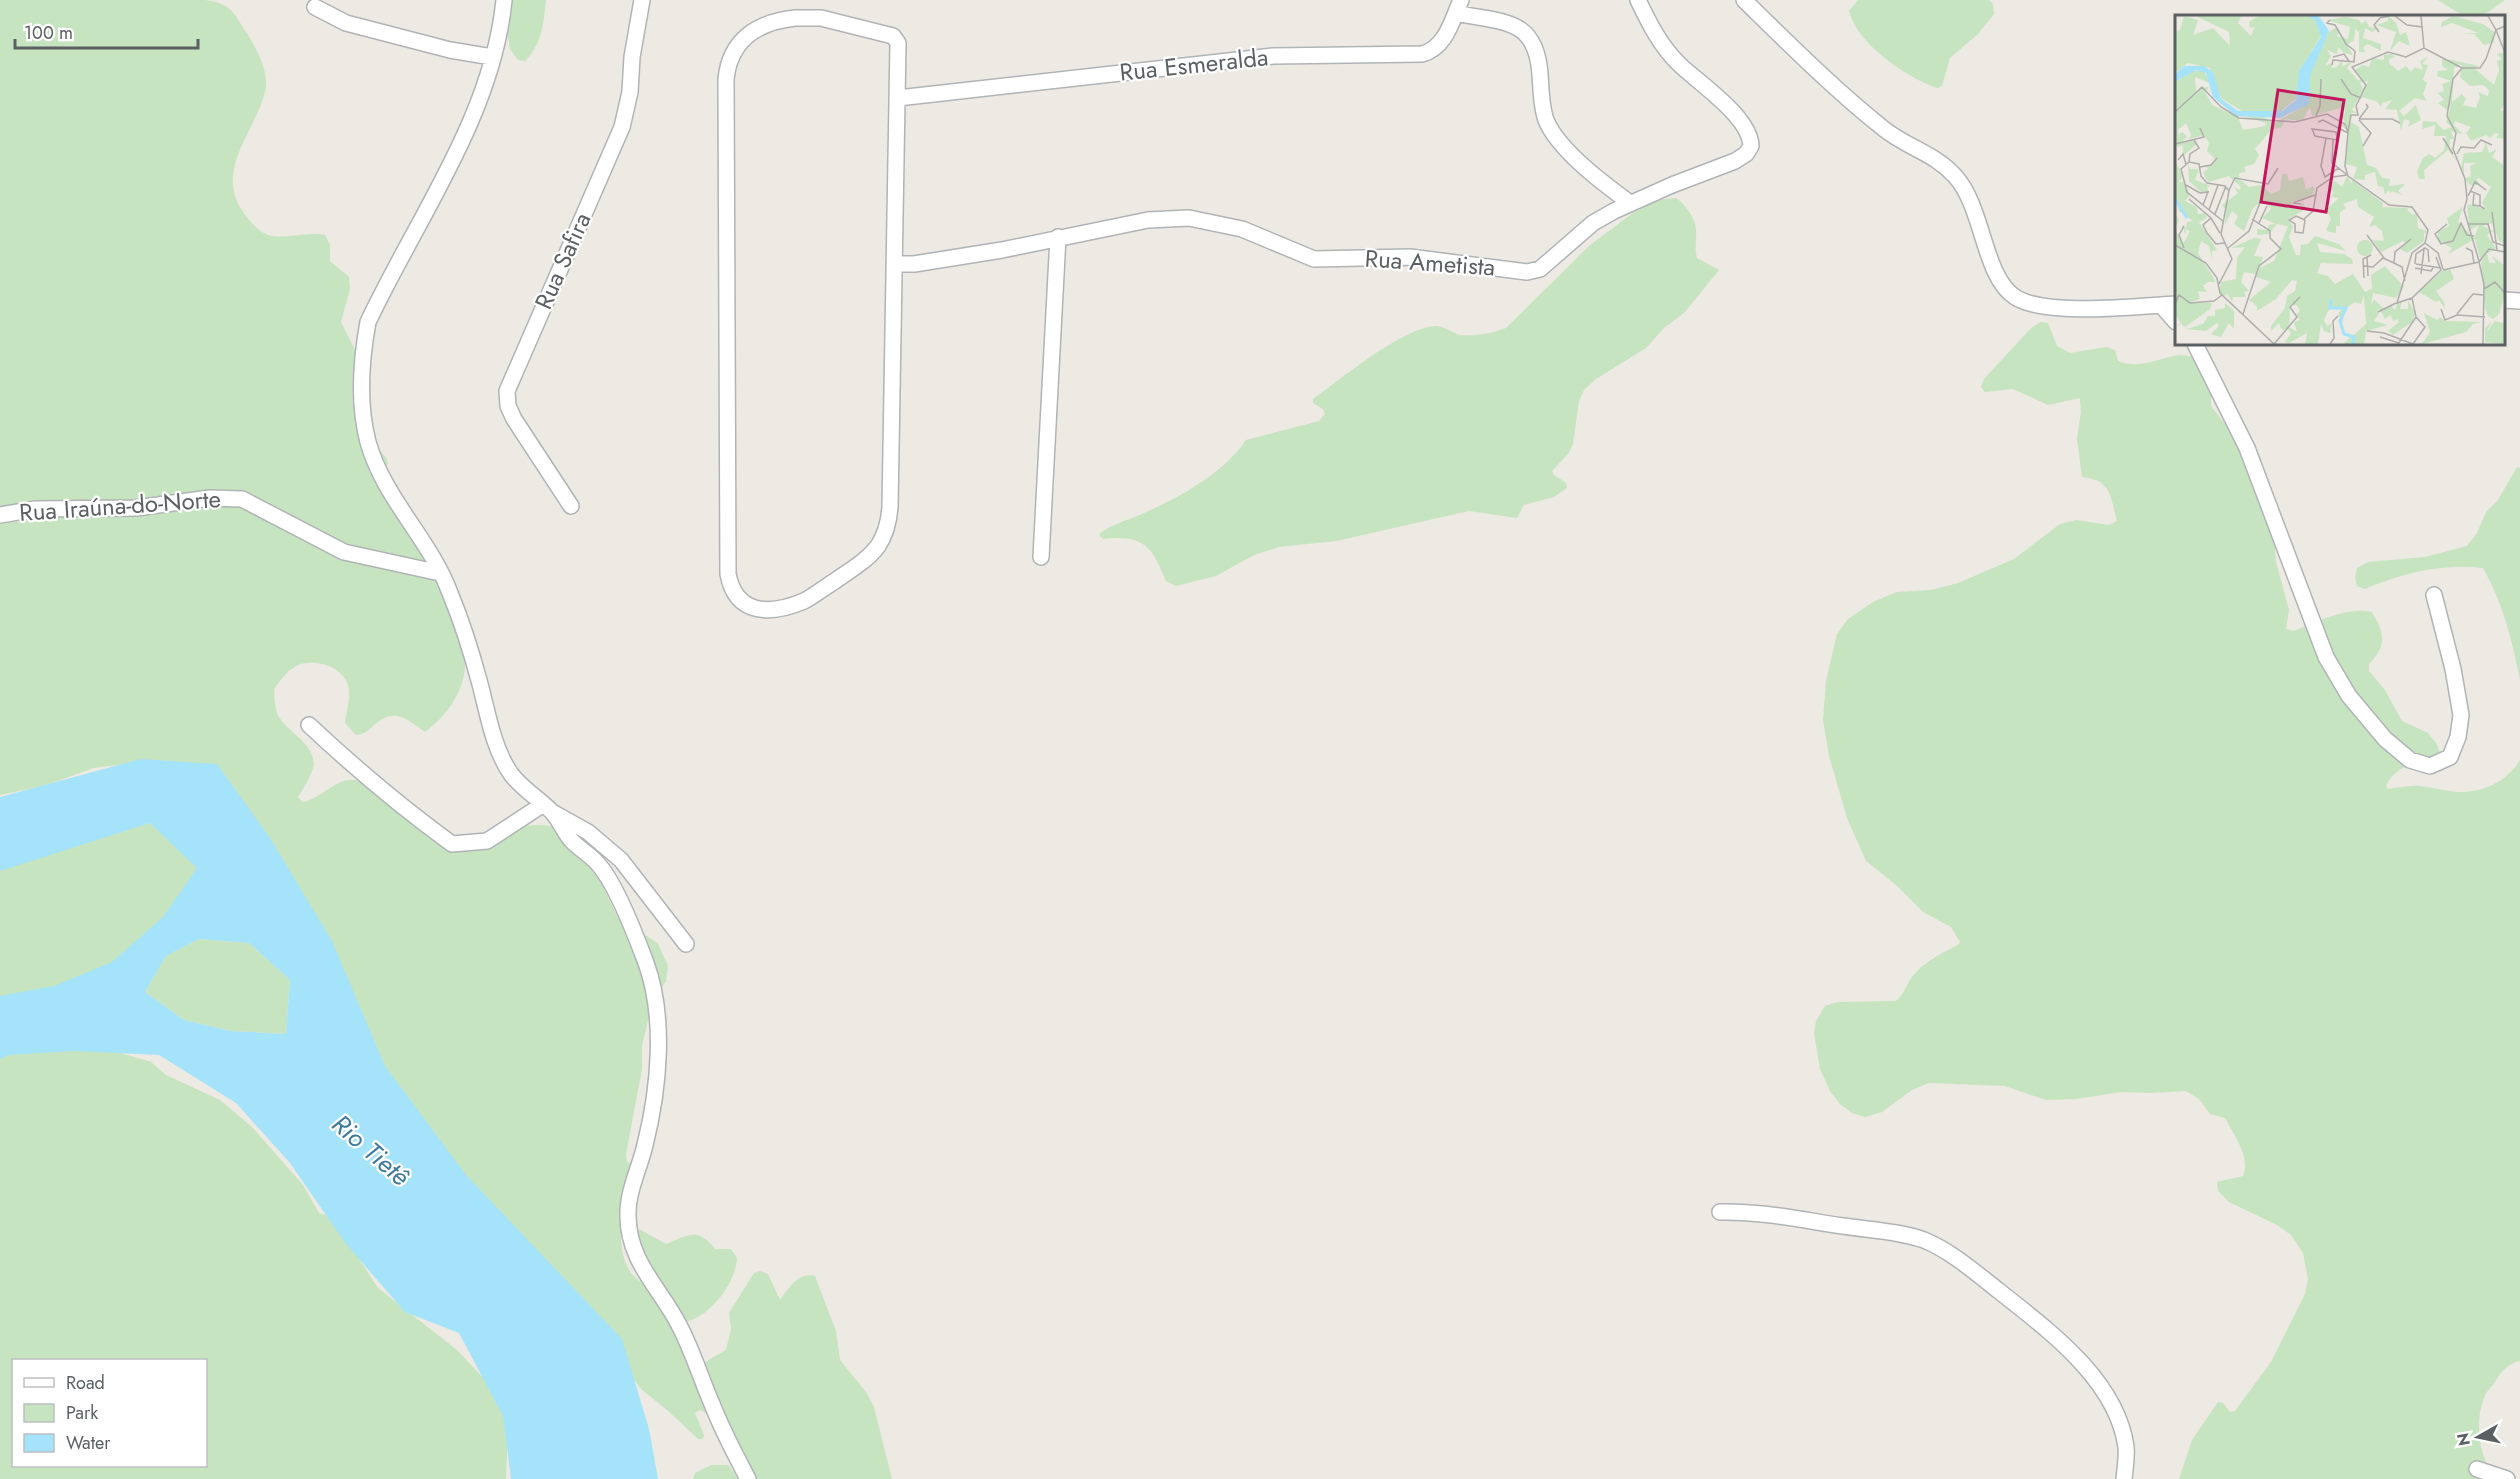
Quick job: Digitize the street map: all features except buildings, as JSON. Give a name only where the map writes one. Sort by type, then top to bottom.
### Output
[{"type":"street","points":[[504,0],[492,57],[462,139],[368,321],[363,349],[364,414],[368,440],[376,465],[390,492],[449,590],[503,759],[511,773],[548,809],[573,843],[594,859],[607,875],[645,961],[652,981],[658,1016],[656,1084],[652,1114],[629,1204],[631,1234],[640,1264],[679,1325],[712,1406],[748,1479]]},
{"type":"street","name":"Rua Safira","points":[[571,506],[513,419],[508,406],[507,391],[622,127],[630,92],[632,57],[642,0]]},
{"type":"street","name":"Rua Ametista","points":[[894,264],[914,264],[1002,250],[1148,220],[1189,218],[1242,229],[1314,259],[1410,257],[1531,272],[1540,269],[1593,223],[1630,203],[1735,161],[1746,154],[1751,146],[1748,132],[1730,111],[1678,63],[1663,45],[1638,0]]},
{"type":"street","points":[[1744,0],[1865,114],[1894,137],[1934,157],[1956,177],[1968,194],[1977,214],[1995,270],[2004,288],[2016,298],[2056,307],[2175,304]]},
{"type":"street","points":[[1458,6],[1516,25],[1531,36],[1539,54],[1541,95],[1546,120],[1557,138],[1594,177],[1630,203]]},
{"type":"street","name":"Rua Esmeralda","points":[[898,98],[1274,56],[1422,54],[1437,47],[1458,6]]},
{"type":"street","points":[[315,7],[346,23],[450,50],[492,57]]},
{"type":"street","points":[[795,18],[821,18],[895,37],[899,46],[894,264],[890,507],[883,537],[862,563],[804,600],[769,611],[750,607],[738,598],[728,574],[726,79],[729,62],[744,37],[760,26],[795,18]]},
{"type":"street","points":[[1041,557],[1058,237]]},
{"type":"street","points":[[2505,300],[2520,301]]},
{"type":"street","points":[[2160,305],[2175,321]]},
{"type":"street","points":[[2196,345],[2247,448],[2326,657],[2349,696],[2385,739],[2410,760],[2430,766],[2450,757],[2458,737],[2461,715],[2434,595]]},
{"type":"street","name":"Rua Iraúna-do-Norte","points":[[0,515],[35,509],[136,508],[210,498],[242,499],[344,552],[440,573]]},
{"type":"street","points":[[309,725],[408,812],[452,844],[487,841],[548,809]]},
{"type":"street","points":[[548,809],[588,832],[621,860],[686,945]]},
{"type":"street","points":[[1720,1212],[1753,1213],[1898,1234],[1924,1240],[1951,1256],[2055,1335],[2077,1356],[2097,1383],[2121,1428],[2126,1448],[2124,1479]]},
{"type":"street","points":[[2477,1469],[2507,1479]]},
{"type":"green space","points":[[0,0],[205,0],[230,9],[250,38],[261,60],[266,85],[260,107],[239,151],[233,181],[235,196],[243,212],[256,227],[266,234],[278,237],[325,235],[330,245],[330,261],[349,277],[350,289],[341,322],[356,352],[369,437],[387,459],[388,464],[382,471],[382,475],[398,485],[400,507],[422,537],[465,655],[464,677],[456,698],[442,717],[425,732],[405,719],[393,716],[380,720],[365,732],[356,735],[345,723],[349,690],[343,676],[338,671],[324,664],[308,663],[296,666],[289,671],[274,689],[276,709],[285,725],[308,747],[313,760],[310,776],[298,797],[303,802],[311,800],[339,783],[354,780],[363,782],[441,836],[476,839],[520,826],[543,825],[573,829],[593,844],[595,850],[592,859],[593,866],[616,914],[629,930],[647,936],[658,944],[668,966],[666,981],[652,1004],[642,1046],[642,1069],[626,1154],[627,1162],[632,1164],[621,1227],[624,1259],[631,1272],[641,1282],[647,1282],[638,1239],[639,1229],[666,1244],[687,1236],[698,1235],[715,1249],[731,1249],[737,1258],[736,1266],[724,1292],[705,1312],[696,1318],[680,1323],[700,1365],[726,1350],[731,1329],[729,1313],[754,1273],[760,1271],[768,1274],[780,1300],[799,1279],[809,1275],[815,1276],[836,1331],[840,1360],[866,1392],[874,1407],[892,1479],[754,1479],[754,1475],[706,1413],[700,1410],[695,1413],[704,1435],[703,1439],[698,1439],[642,1390],[589,1324],[360,1076],[133,763],[94,768],[43,786],[0,795]]},
{"type":"green space","points":[[501,0],[546,0],[539,40],[525,61],[518,60],[510,49]]},
{"type":"green space","points":[[1858,0],[1989,0],[1993,4],[1994,14],[1978,34],[1950,58],[1942,86],[1937,88],[1898,68],[1872,47],[1854,23],[1849,11]]},
{"type":"green space","points":[[2438,0],[2505,0],[2481,15],[2463,15]]},
{"type":"green space","points":[[1676,198],[1694,220],[1697,258],[1719,270],[1684,313],[1664,328],[1646,348],[1596,379],[1584,390],[1579,401],[1573,444],[1568,454],[1552,471],[1566,483],[1567,488],[1554,497],[1524,505],[1517,518],[1469,511],[1336,541],[1279,547],[1254,555],[1216,576],[1176,586],[1166,581],[1156,559],[1144,545],[1128,539],[1103,539],[1099,535],[1113,526],[1172,500],[1200,483],[1226,463],[1246,440],[1319,421],[1325,414],[1323,409],[1313,403],[1313,399],[1372,356],[1406,335],[1435,326],[1460,335],[1483,334],[1506,328],[1590,245],[1633,213],[1657,200]]},
{"type":"green space","points":[[2041,322],[2048,323],[2057,346],[2070,353],[2106,347],[2115,350],[2118,361],[2126,363],[2141,364],[2183,355],[2216,366],[2211,406],[2235,437],[2243,460],[2273,512],[2279,538],[2275,550],[2276,562],[2289,610],[2286,629],[2294,631],[2322,619],[2353,611],[2372,612],[2380,627],[2382,639],[2379,651],[2369,664],[2369,671],[2385,690],[2402,721],[2428,733],[2437,744],[2441,756],[2402,768],[2390,779],[2386,786],[2388,789],[2416,786],[2457,792],[2476,791],[2501,780],[2515,768],[2520,760],[2520,1361],[2505,1368],[2487,1392],[2479,1418],[2482,1451],[2497,1479],[2179,1479],[2192,1440],[2218,1402],[2223,1403],[2230,1412],[2235,1411],[2271,1362],[2305,1294],[2308,1279],[2303,1253],[2291,1235],[2277,1225],[2229,1202],[2218,1191],[2217,1182],[2243,1176],[2245,1161],[2243,1154],[2225,1118],[2210,1114],[2199,1099],[2186,1091],[2122,1092],[2076,1099],[2046,1100],[2005,1086],[1929,1083],[1912,1090],[1882,1112],[1865,1117],[1852,1113],[1840,1104],[1830,1091],[1820,1069],[1814,1033],[1816,1021],[1825,1006],[1838,1002],[1896,1001],[1912,977],[1922,967],[1960,942],[1951,927],[1923,912],[1896,885],[1866,861],[1847,818],[1829,756],[1823,720],[1826,681],[1837,634],[1848,619],[1873,602],[1897,592],[1931,590],[1958,583],[2014,559],[2060,524],[2076,520],[2109,525],[2117,521],[2108,491],[2099,482],[2082,477],[2077,438],[2081,412],[2080,398],[2048,405],[2013,389],[1985,392],[1981,387],[1984,379],[2031,328]]},
{"type":"green space","points":[[2517,467],[2520,468],[2520,680],[2506,622],[2483,568],[2438,568],[2393,578],[2365,589],[2357,586],[2355,577],[2357,568],[2368,562],[2425,557],[2467,546],[2477,533],[2486,512],[2498,500]]},
{"type":"green space","points":[[150,823],[159,831],[168,833],[198,868],[185,898],[103,974],[0,1001],[0,863]]},
{"type":"green space","points":[[199,939],[249,943],[290,980],[286,1034],[231,1031],[184,1020],[145,992],[166,956]]},
{"type":"green space","points":[[107,1049],[151,1062],[166,1075],[220,1100],[252,1127],[303,1185],[319,1213],[332,1217],[378,1288],[457,1350],[489,1384],[508,1426],[506,1479],[0,1479],[0,1053]]},
{"type":"green space","points":[[711,1465],[728,1465],[739,1479],[693,1479],[695,1473]]},
{"type":"water","name":"Rio Tietê","points":[[141,759],[217,764],[270,838],[332,941],[385,1066],[466,1175],[622,1339],[649,1429],[658,1479],[511,1479],[503,1416],[459,1333],[405,1312],[346,1244],[290,1163],[236,1103],[159,1055],[74,1051],[9,1055],[0,1059],[0,996],[54,986],[112,962],[163,917],[197,868],[150,823],[0,871],[0,797]],"holes":[[[199,939],[249,943],[290,980],[286,1034],[231,1031],[184,1020],[145,992],[166,956]]]}]
